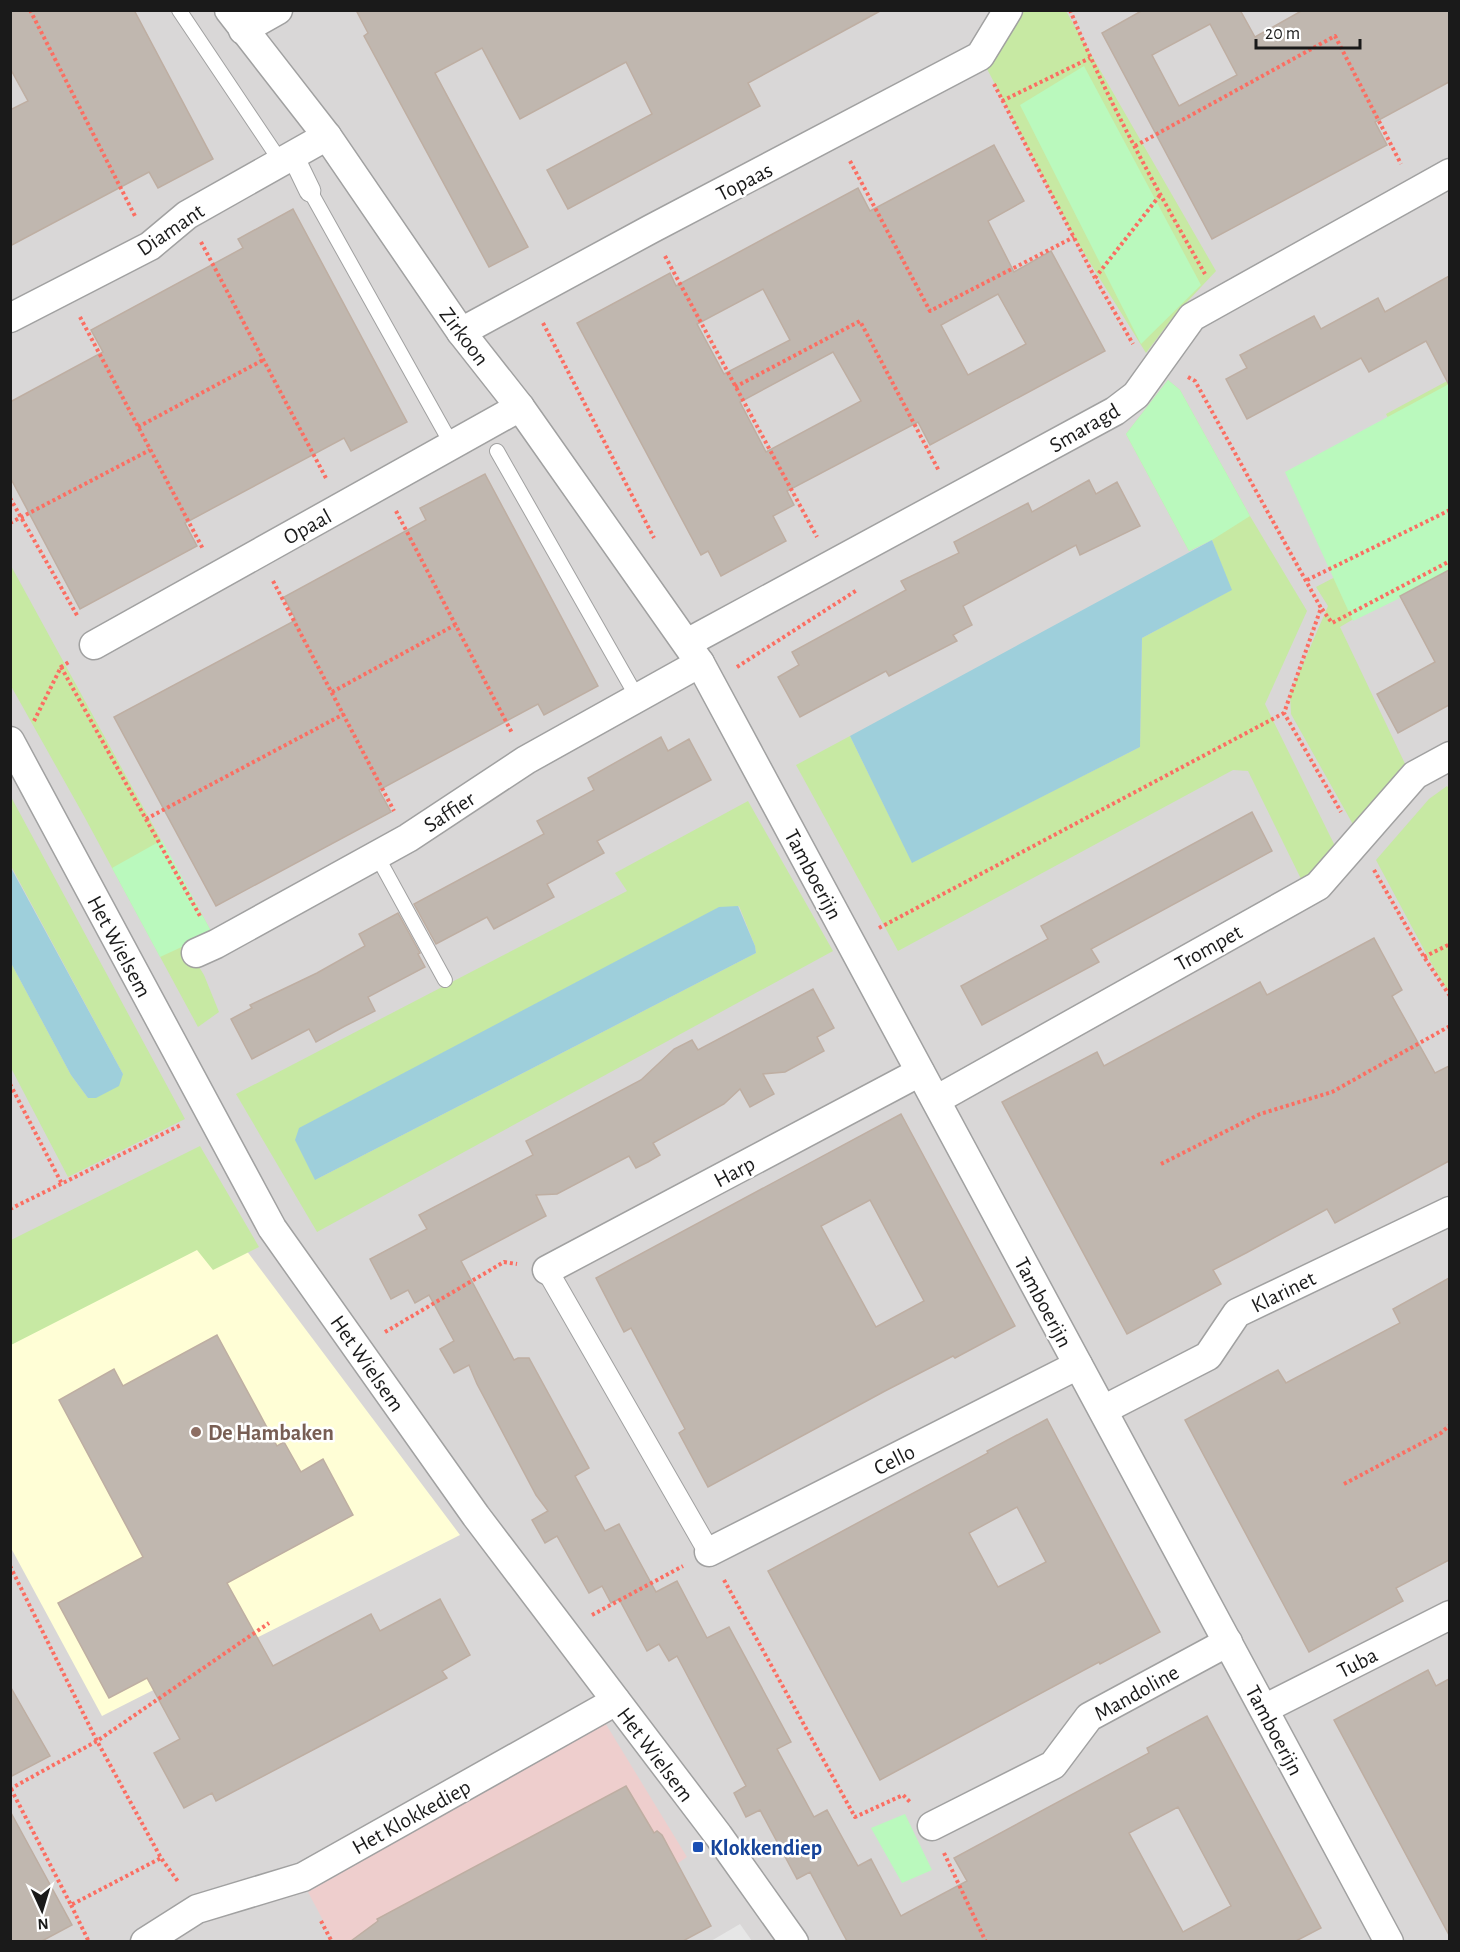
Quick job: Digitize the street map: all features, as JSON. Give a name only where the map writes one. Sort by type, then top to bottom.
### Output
[{"type":"street","points":[[236,20],[278,10]]},
{"type":"street","points":[[980,56],[1008,10]]},
{"type":"street","name":"Zirkoon","points":[[236,20],[327,136],[461,332],[520,407],[699,663]]},
{"type":"street","name":"Topaas","points":[[461,332],[980,56]]},
{"type":"street","name":"Diamant","points":[[10,318],[150,246],[187,215],[327,136]]},
{"type":"street","points":[[287,159],[310,191]]},
{"type":"street","name":"Smaragd","points":[[699,663],[838,561],[1115,411],[1136,395],[1192,317],[1449,173]]},
{"type":"street","name":"Opaal","points":[[94,645],[520,407]]},
{"type":"street","name":"Saffier","points":[[206,949],[377,856],[526,760],[699,663]]},
{"type":"street","name":"Tamboerijn","points":[[699,663],[1389,1941]]},
{"type":"street","name":"Het Wielsem","points":[[14,748],[272,1228],[476,1516],[718,1834],[794,1941]]},
{"type":"street","name":"Trompet","points":[[936,1100],[1318,886],[1415,775],[1449,756]]},
{"type":"street","name":"Harp","points":[[547,1270],[920,1072]]},
{"type":"street","name":"Klarinet","points":[[1103,1410],[1208,1356],[1237,1313],[1449,1211]]},
{"type":"street","points":[[547,1270],[709,1552]]},
{"type":"street","name":"Cello","points":[[709,1552],[1078,1365]]},
{"type":"street","name":"Tuba","points":[[1264,1709],[1449,1616]]},
{"type":"street","name":"Mandoline","points":[[932,1826],[1053,1765],[1089,1717],[1228,1642]]},
{"type":"street","name":"Het Klokkediep","points":[[145,1941],[197,1909],[303,1877],[616,1701]]},
{"type":"lane","points":[[179,10],[287,159]]},
{"type":"lane","points":[[310,191],[452,445]]},
{"type":"lane","points":[[497,450],[637,697]]},
{"type":"lane","points":[[377,856],[445,980]]},
{"type":"path","points":[[30,10],[150,246]]},
{"type":"path","points":[[1070,10],[1090,58],[1160,195],[1221,300]]},
{"type":"path","points":[[1135,146],[1335,36],[1416,191]]},
{"type":"path","points":[[980,56],[1130,343],[1196,381],[1321,608],[1332,623],[1449,561]]},
{"type":"path","points":[[1002,101],[1090,58]]},
{"type":"path","points":[[836,133],[930,311],[1074,237]]},
{"type":"path","points":[[1095,278],[1160,195]]},
{"type":"path","points":[[187,215],[341,507]]},
{"type":"path","points":[[651,229],[735,387],[838,561],[861,588],[699,663]]},
{"type":"path","points":[[66,290],[217,576]]},
{"type":"path","points":[[529,295],[656,542]]},
{"type":"path","points":[[735,387],[860,321],[953,499]]},
{"type":"path","points":[[138,426],[263,360]]},
{"type":"path","points":[[10,522],[150,450]]},
{"type":"path","points":[[382,483],[526,760]]},
{"type":"path","points":[[10,498],[94,645],[61,667],[14,748]]},
{"type":"path","points":[[1307,580],[1449,510]]},
{"type":"path","points":[[258,553],[408,838]]},
{"type":"path","points":[[850,943],[1284,713],[1321,608]]},
{"type":"path","points":[[332,692],[455,625]]},
{"type":"path","points":[[61,667],[146,819],[206,949]]},
{"type":"path","points":[[1284,713],[1424,957],[1449,996]]},
{"type":"path","points":[[146,819],[344,714]]},
{"type":"path","points":[[1424,957],[1449,944]]},
{"type":"path","points":[[1161,1164],[1260,1114],[1332,1092],[1449,1026]]},
{"type":"path","points":[[10,1084],[62,1184]]},
{"type":"path","points":[[10,1209],[208,1111]]},
{"type":"path","points":[[357,1348],[504,1262],[547,1270]]},
{"type":"path","points":[[1344,1484],[1441,1433],[1449,1425]]},
{"type":"path","points":[[562,1631],[709,1552],[855,1817],[903,1795],[932,1826],[986,1941]]},
{"type":"path","points":[[10,1566],[97,1741],[161,1858],[197,1909]]},
{"type":"path","points":[[89,1941],[11,1789],[97,1741],[269,1623]]},
{"type":"path","points":[[71,1905],[161,1858]]},
{"type":"path","points":[[321,1921],[332,1941]]},
{"type":"shaded area","points":[[11,11],[1449,11],[1449,1941],[11,1941]]},
{"type":"shaded area","name":"De Hambaken","points":[[222,1218],[460,1535],[102,1716],[11,1548],[10,1328]]},
{"type":"shaded area","points":[[604,1721],[687,1857],[563,1941],[334,1941],[308,1892]]},
{"type":"shaded area","points":[[740,1924],[752,1941],[711,1941]]},
{"type":"green space","points":[[1024,11],[1066,11],[1216,271],[1174,316],[1146,353],[1074,237],[985,65]]},
{"type":"green space","points":[[1084,66],[1201,285],[1141,344],[1020,105]]},
{"type":"green space","points":[[1168,380],[1180,390],[1250,516],[1307,611],[1265,704],[1336,848],[1303,883],[1248,771],[1233,770],[898,951],[796,765],[850,736],[912,862],[1140,747],[1142,638],[1231,590],[1212,540],[1189,551],[1126,434]]},
{"type":"green space","points":[[1168,380],[1180,390],[1250,516],[1212,540],[1189,551],[1126,434]]},
{"type":"green space","points":[[1449,380],[1449,563],[1340,627],[1408,770],[1355,828],[1291,714],[1290,694],[1328,606],[1316,587],[1442,521],[1386,414]]},
{"type":"green space","points":[[1449,384],[1449,574],[1353,621],[1285,472]]},
{"type":"green space","points":[[10,564],[212,933],[186,946],[204,975],[219,1012],[198,1027],[11,686]]},
{"type":"green space","points":[[1447,786],[1450,790],[1449,993],[1376,860],[1429,799]]},
{"type":"green space","points":[[10,795],[185,1119],[68,1177],[11,1068],[11,963],[71,1075],[88,1098],[123,1074],[11,866]]},
{"type":"green space","points":[[748,801],[833,951],[317,1232],[236,1094],[627,891],[615,873]],"holes":[[[739,906],[756,953],[315,1180]]]},
{"type":"green space","points":[[162,840],[212,933],[160,957],[112,868]]},
{"type":"green space","points":[[200,1146],[259,1247],[213,1270],[197,1250],[11,1345],[11,1240]]},
{"type":"green space","points":[[905,1814],[932,1870],[902,1883],[871,1828]]},
{"type":"water","points":[[1212,540],[1232,590],[1142,638],[1140,747],[912,863],[850,736]]},
{"type":"water","points":[[10,866],[123,1074],[119,1086],[96,1098],[88,1098],[71,1075],[11,963]]},
{"type":"water","points":[[738,906],[756,953],[315,1180],[295,1140],[299,1128],[719,907]]},
{"type":"building","points":[[10,10],[134,10],[213,159],[158,188],[149,172],[10,246],[10,110],[28,101],[10,68]]},
{"type":"building","points":[[356,10],[882,10],[748,83],[760,106],[568,209],[547,170],[652,114],[626,62],[520,119],[482,48],[435,73],[528,247],[489,267],[364,36],[368,33]]},
{"type":"building","points":[[1143,10],[1240,10],[1255,37],[1303,10],[1449,10],[1449,82],[1375,122],[1387,145],[1212,239],[1102,33]],"holes":[[[1210,24],[1237,75],[1179,106],[1152,55]]]},
{"type":"building","points":[[994,145],[1024,201],[988,221],[1014,272],[1051,251],[1105,351],[930,445],[918,422],[787,491],[794,505],[773,516],[786,541],[721,576],[708,551],[701,555],[577,323],[670,273],[676,286],[858,188],[870,211]],"holes":[[[763,289],[790,340],[724,374],[697,324]],[[998,294],[1026,344],[968,375],[941,325]],[[833,352],[861,401],[766,452],[740,402]]]},
{"type":"building","points":[[293,209],[407,422],[351,451],[344,438],[185,523],[197,546],[80,609],[10,477],[10,402],[103,352],[91,330],[243,248],[238,239]]},
{"type":"building","points":[[1449,276],[1449,385],[1426,341],[1369,372],[1361,358],[1247,419],[1226,379],[1247,368],[1240,355],[1314,316],[1321,329],[1378,298],[1385,312]]},
{"type":"building","points":[[485,474],[598,686],[544,715],[538,704],[379,790],[391,812],[216,906],[114,717],[296,620],[284,597],[426,520],[420,508]]},
{"type":"building","points":[[1089,480],[1096,494],[1117,482],[1140,526],[1080,555],[1076,545],[963,606],[972,625],[953,635],[957,641],[889,676],[886,671],[800,717],[778,677],[799,665],[792,652],[906,590],[901,581],[959,553],[954,542],[1028,503],[1032,512]]},
{"type":"building","points":[[1449,570],[1449,705],[1398,733],[1377,694],[1435,662],[1400,596]]},
{"type":"building","points":[[661,737],[668,751],[689,739],[711,780],[597,841],[604,853],[547,884],[554,897],[494,929],[487,917],[436,944],[414,904],[544,834],[537,821],[594,790],[588,778]]},
{"type":"building","points":[[1252,812],[1272,851],[1091,949],[1099,962],[982,1025],[961,986],[1048,939],[1041,926]]},
{"type":"building","points":[[398,913],[425,967],[368,997],[375,1011],[316,1042],[309,1029],[252,1059],[231,1019],[252,1008],[250,1005],[317,973],[365,946],[359,934]]},
{"type":"building","points":[[1374,938],[1402,990],[1392,996],[1435,1073],[1449,1066],[1449,1161],[1335,1223],[1327,1209],[1213,1270],[1221,1284],[1127,1334],[1002,1102],[1097,1052],[1104,1066],[1260,982],[1267,995]]},
{"type":"building","points":[[813,989],[834,1028],[817,1037],[824,1051],[785,1072],[763,1074],[774,1094],[750,1107],[740,1089],[724,1104],[653,1143],[660,1155],[648,1162],[636,1168],[629,1156],[557,1194],[536,1195],[546,1216],[461,1261],[514,1360],[529,1358],[589,1468],[575,1476],[605,1531],[619,1524],[656,1592],[677,1581],[707,1638],[729,1627],[791,1742],[777,1749],[814,1817],[827,1810],[858,1866],[871,1859],[901,1916],[967,1881],[954,1858],[1149,1753],[1147,1748],[1207,1716],[1321,1928],[1296,1941],[847,1941],[810,1872],[797,1879],[760,1810],[746,1817],[734,1793],[746,1786],[677,1656],[669,1661],[659,1644],[647,1651],[619,1599],[611,1603],[602,1586],[589,1593],[557,1536],[545,1543],[532,1520],[548,1511],[536,1495],[469,1365],[454,1373],[440,1349],[454,1341],[429,1295],[415,1303],[408,1290],[391,1299],[370,1259],[427,1229],[419,1215],[533,1155],[526,1141],[641,1080],[674,1049],[692,1040],[698,1050]],"holes":[[[1178,1807],[1231,1906],[1183,1932],[1129,1833]]]},
{"type":"building","points":[[901,1114],[1015,1326],[885,1391],[708,1487],[679,1433],[685,1429],[631,1328],[624,1332],[596,1278]],"holes":[[[870,1200],[924,1301],[876,1327],[821,1226]]]},
{"type":"building","points":[[1449,1278],[1449,1560],[1396,1588],[1403,1601],[1309,1652],[1185,1420],[1278,1370],[1286,1383],[1400,1323],[1393,1309]]},
{"type":"building","points":[[217,1335],[277,1446],[284,1442],[301,1472],[323,1459],[353,1515],[227,1583],[273,1666],[371,1614],[380,1631],[440,1599],[470,1655],[442,1671],[447,1678],[364,1723],[216,1801],[212,1793],[184,1808],[154,1753],[180,1739],[147,1678],[109,1698],[58,1603],[143,1557],[59,1400],[114,1369],[123,1386]]},
{"type":"building","points":[[1047,1419],[1160,1632],[1100,1664],[1099,1662],[880,1780],[768,1571],[988,1453],[987,1451]],"holes":[[[1017,1507],[1046,1562],[998,1587],[969,1533]]]},
{"type":"building","points":[[1428,1670],[1436,1686],[1449,1679],[1449,1935],[1334,1720]]},
{"type":"building","points":[[10,1686],[50,1756],[10,1777]]},
{"type":"building","points":[[626,1786],[654,1833],[657,1831],[662,1835],[711,1926],[683,1941],[351,1941],[378,1921],[377,1919]]},
{"type":"building","points":[[10,1811],[72,1925],[42,1941],[10,1941]]},
{"type":"place","name":"De Hambaken","points":[[196,1432]]},
{"type":"place","name":"Klokkendiep","points":[[698,1847]]}]
